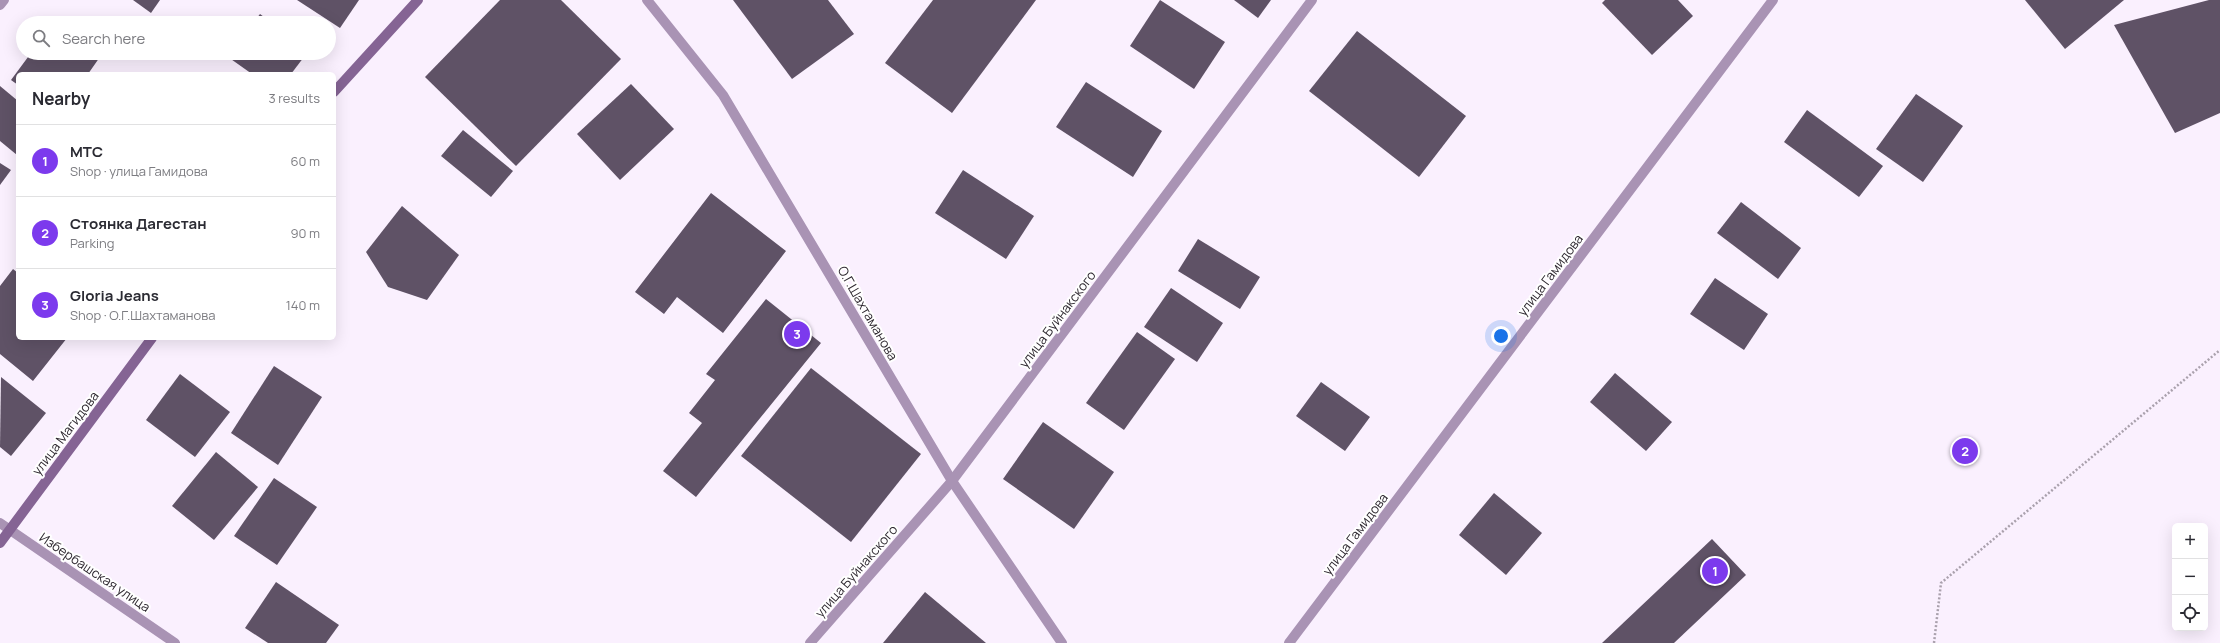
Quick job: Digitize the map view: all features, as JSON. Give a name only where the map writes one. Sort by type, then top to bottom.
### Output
[{"type":"main road","points":[[336,90],[418,0]]},
{"type":"main road","name":"улица Магидова","points":[[0,543],[151,340]]},
{"type":"street","points":[[0,5],[4,0]]},
{"type":"street","name":"О.Г.Шахтаманова","points":[[647,0],[723,95],[952,481],[1062,643]]},
{"type":"street","name":"улица Буйнакского","points":[[810,643],[952,481],[1312,0]]},
{"type":"street","name":"улица Гамидова","points":[[1289,643],[1773,0]]},
{"type":"street","name":"Избербашская улица","points":[[0,523],[175,643]]},
{"type":"path","points":[[1934,643],[1941,583],[2220,350]]},
{"type":"building","points":[[133,0],[160,0],[151,13]]},
{"type":"building","points":[[297,0],[359,0],[340,28],[336,25],[336,16],[322,16]]},
{"type":"building","points":[[500,0],[561,0],[621,59],[516,166],[425,77]]},
{"type":"building","points":[[733,0],[828,0],[854,34],[792,79]]},
{"type":"building","points":[[933,0],[1036,0],[952,113],[885,63]]},
{"type":"building","points":[[1160,0],[1225,42],[1194,89],[1130,46]]},
{"type":"building","points":[[1234,0],[1271,0],[1258,18]]},
{"type":"building","points":[[1605,0],[1678,0],[1693,16],[1652,55],[1602,3]]},
{"type":"building","points":[[2025,0],[2124,0],[2065,49]]},
{"type":"building","points":[[2209,0],[2220,0],[2220,113],[2175,133],[2114,25]]},
{"type":"building","points":[[1357,31],[1466,116],[1419,177],[1309,91]]},
{"type":"building","points":[[26,60],[98,60],[89,72],[17,72]]},
{"type":"building","points":[[232,60],[302,60],[293,72],[249,72]]},
{"type":"building","points":[[16,73],[16,84],[11,80]]},
{"type":"building","points":[[1086,82],[1162,131],[1133,177],[1056,127]]},
{"type":"building","points":[[631,84],[674,129],[620,180],[577,134]]},
{"type":"building","points":[[0,86],[16,99],[16,154],[0,141]]},
{"type":"building","points":[[1916,94],[1963,126],[1923,182],[1876,149]]},
{"type":"building","points":[[1807,110],[1883,166],[1859,197],[1784,142]]},
{"type":"building","points":[[463,130],[513,171],[491,197],[441,156]]},
{"type":"building","points":[[0,163],[11,170],[0,185]]},
{"type":"building","points":[[963,170],[1034,216],[1006,259],[935,213]]},
{"type":"building","points":[[711,193],[786,251],[723,333],[677,297],[664,314],[635,292]]},
{"type":"building","points":[[1741,202],[1801,248],[1778,279],[1717,233]]},
{"type":"building","points":[[402,206],[459,255],[427,300],[388,287],[366,252]]},
{"type":"building","points":[[1198,239],[1260,277],[1240,309],[1178,271]]},
{"type":"building","points":[[13,269],[16,271],[16,340],[65,340],[33,381],[0,354],[0,286]]},
{"type":"building","points":[[1715,278],[1768,314],[1744,350],[1690,314]]},
{"type":"building","points":[[1171,288],[1223,323],[1197,362],[1144,327]]},
{"type":"building","points":[[766,299],[821,343],[696,497],[663,471],[702,423],[689,413],[715,380],[706,374]]},
{"type":"building","points":[[1137,332],[1175,359],[1124,430],[1086,403]]},
{"type":"building","points":[[274,366],[322,397],[278,465],[231,433]]},
{"type":"building","points":[[811,368],[921,454],[851,542],[741,456]]},
{"type":"building","points":[[1615,373],[1672,422],[1646,451],[1590,402]]},
{"type":"building","points":[[180,374],[230,412],[195,457],[146,420]]},
{"type":"building","points":[[1,377],[46,413],[11,456],[0,447]]},
{"type":"building","points":[[1321,382],[1370,417],[1345,451],[1296,416]]},
{"type":"building","points":[[1043,422],[1114,472],[1074,529],[1003,479]]},
{"type":"building","points":[[216,452],[258,487],[214,540],[172,506]]},
{"type":"building","points":[[274,478],[317,507],[277,565],[234,536]]},
{"type":"building","points":[[1494,493],[1542,533],[1506,575],[1459,535]]},
{"type":"building","points":[[1712,539],[1746,575],[1674,643],[1602,643]]},
{"type":"building","points":[[276,582],[339,625],[326,643],[268,643],[245,628]]},
{"type":"building","points":[[925,592],[986,643],[883,643]]},
{"type":"place","name":"Gloria Jeans","points":[[797,334]]},
{"type":"place","name":"Стоянка Дагестан","points":[[1965,451]]},
{"type":"place","name":"МТС","points":[[1715,571]]}]
